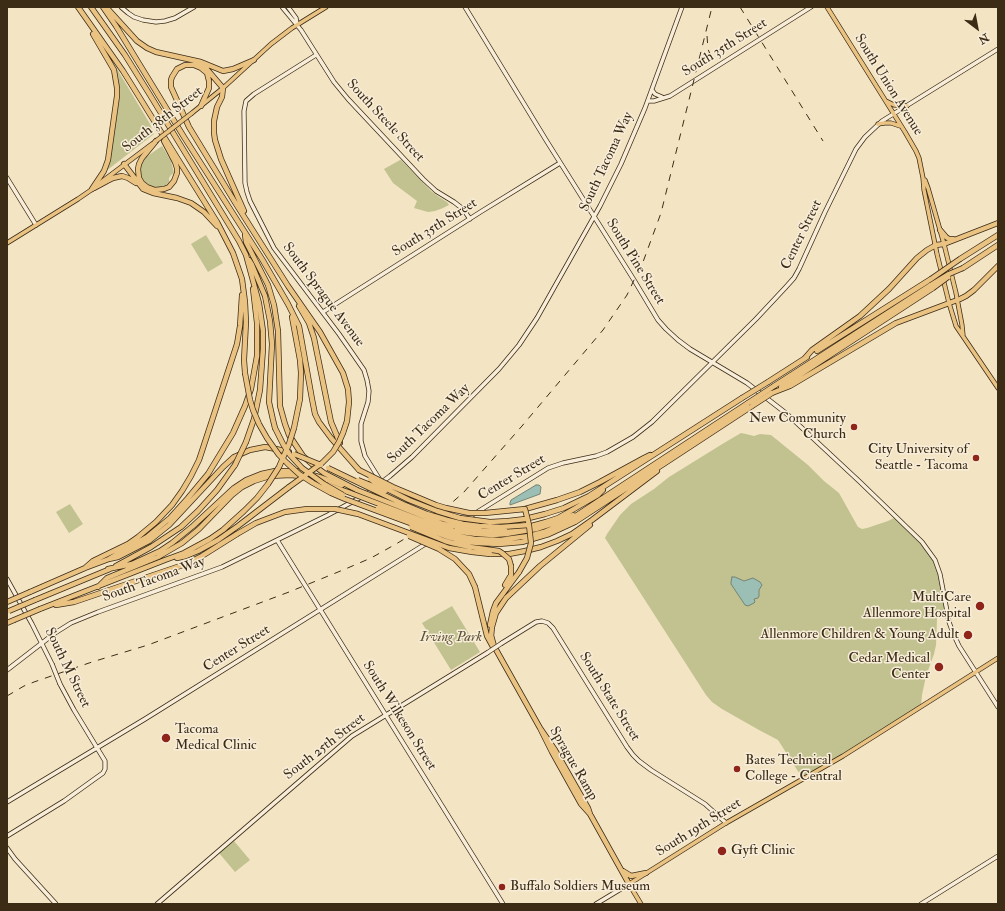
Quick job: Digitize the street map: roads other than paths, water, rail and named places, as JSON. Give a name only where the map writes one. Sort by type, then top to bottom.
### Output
[{"type":"highway","points":[[77,7],[123,71],[217,222],[233,253],[242,280],[246,310],[244,360],[250,400],[256,418],[267,438],[279,455],[299,474],[320,488],[392,517],[445,536],[479,544],[529,536],[556,528],[616,488]]},
{"type":"highway","points":[[77,7],[112,65],[117,81],[117,96],[108,160],[103,174],[92,189]]},
{"type":"highway","points":[[92,7],[146,88],[239,241],[260,282],[268,308],[270,321],[272,344],[269,402],[272,420],[290,455],[314,478],[340,494],[446,533],[475,539],[514,543],[558,531],[575,522],[932,286],[998,245]]},
{"type":"highway","points":[[104,7],[137,41],[160,54],[201,62],[225,71],[254,60]]},
{"type":"highway","points":[[104,7],[288,304],[299,326],[315,414],[335,443],[343,450],[359,470],[377,484],[409,500]]},
{"type":"highway","points":[[195,61],[205,67],[223,88],[222,97],[217,107],[214,121],[216,147],[243,211],[260,243]]},
{"type":"highway","points":[[165,560],[186,556],[218,540],[328,458],[336,447],[343,433],[349,408],[348,389],[341,368],[320,332],[260,243],[197,140],[173,94],[171,80],[174,73],[185,65],[194,65],[201,68],[206,73],[209,81],[209,88],[201,106]]},
{"type":"highway","points":[[143,103],[177,168],[175,178],[171,185],[164,189],[155,190],[142,183],[138,175],[138,169],[142,158],[156,141]]},
{"type":"highway","points":[[124,164],[141,188]]},
{"type":"highway","points":[[92,189],[112,178],[122,176],[125,177],[141,188],[150,192],[177,198],[196,205],[208,216],[224,235]]},
{"type":"highway","points":[[805,358],[812,350],[860,316],[889,288],[916,258],[927,250],[936,245],[944,244],[998,223]]},
{"type":"highway","points":[[940,230],[943,235],[949,239],[957,239]]},
{"type":"highway","points":[[244,231],[246,242],[268,285],[274,305],[278,331],[280,406],[289,434],[303,456],[312,464],[324,473],[357,490]]},
{"type":"highway","points":[[7,602],[85,568],[118,557],[143,545],[178,516],[229,461],[234,457],[250,450],[265,448],[282,450],[437,512],[469,520],[499,522],[525,519],[572,505],[613,481],[998,235]]},
{"type":"highway","points":[[8,612],[108,570],[151,547],[181,527],[217,490],[246,442],[254,419],[260,390],[263,349],[262,318],[246,255]]},
{"type":"highway","points":[[108,570],[132,564],[163,549],[193,526],[234,488],[246,480],[261,474],[275,471],[286,470],[304,472],[357,490],[443,524],[472,530],[506,532],[536,529],[554,523],[571,516],[616,488],[748,402],[778,388],[790,386],[896,324],[966,296],[998,266]]},
{"type":"highway","points":[[109,559],[147,537],[170,518],[208,474],[228,442],[251,389],[257,356],[257,323],[252,274]]},
{"type":"highway","points":[[85,568],[93,561],[128,544],[156,522],[172,505],[193,472],[203,448],[237,344],[241,318],[242,280]]},
{"type":"highway","points":[[288,286],[309,323],[314,338],[332,422],[343,450]]},
{"type":"highway","points":[[7,623],[197,546],[223,530],[257,498],[279,467],[289,444],[300,399],[300,360],[296,331],[288,304]]},
{"type":"highway","points":[[359,470],[393,487],[436,505],[469,513],[485,513],[525,509],[570,496],[600,482],[644,458],[657,453]]},
{"type":"highway","points":[[491,637],[496,614],[506,598],[540,566],[667,462]]},
{"type":"highway","points":[[328,468],[403,504],[447,520],[479,526],[501,527],[529,525]]},
{"type":"highway","points":[[98,586],[107,578],[158,557],[199,529],[232,495],[242,488],[259,479],[276,475],[298,475],[314,480],[442,528],[459,532],[493,535],[558,518],[598,495],[613,481]]},
{"type":"highway","points":[[42,608],[74,602],[181,565],[202,556],[256,523],[295,510],[322,508],[349,512],[449,548],[472,552],[502,554],[516,553],[557,540],[582,527],[628,494]]},
{"type":"highway","points":[[499,655],[491,637],[490,625],[496,603],[520,572],[530,551],[531,543],[529,525],[525,509]]},
{"type":"highway","points":[[392,517],[445,541],[470,547],[499,551],[502,553],[508,559],[512,573],[494,602],[492,615]]},
{"type":"highway","points":[[390,526],[439,549],[464,568],[469,574],[475,588],[487,636],[499,655]]},
{"type":"highway","name":"Sprague Ramp","points":[[499,655],[540,728],[555,750],[588,808],[629,884]]},
{"type":"highway","points":[[620,868],[626,874],[631,876],[646,874]]},
{"type":"main road","points":[[121,7],[134,17],[156,22],[175,18],[194,7]]},
{"type":"main road","name":"South Steele Street","points":[[282,7],[297,25],[334,82],[348,99],[436,191],[454,202],[470,219]]},
{"type":"main road","name":"South Steele Street","points":[[288,7],[296,18],[297,25]]},
{"type":"main road","name":"South 38th Street","points":[[7,242],[92,189],[201,106],[271,44],[297,25],[326,7]]},
{"type":"main road","name":"South Pine Street","points":[[465,7],[560,164],[658,320],[678,340],[760,393],[798,423],[927,548],[935,560],[940,574],[952,633],[998,708]]},
{"type":"main road","name":"South Tacoma Way","points":[[7,670],[63,628],[81,619],[216,569],[343,508],[382,482],[430,440],[492,377],[522,341],[537,318],[607,194],[622,164],[648,101],[682,7]]},
{"type":"main road","name":"South 35th Street","points":[[648,101],[670,96],[811,7]]},
{"type":"main road","name":"South Union Avenue","points":[[827,7],[916,151],[919,158],[924,190],[949,303],[956,326],[998,388]]},
{"type":"main road","name":"Center Street","points":[[7,802],[160,710],[548,468],[607,452],[642,430],[656,418],[776,298],[794,278],[856,149],[865,137],[878,124],[893,114],[998,49]]},
{"type":"main road","name":"South Sprague Avenue","points":[[316,55],[250,96],[246,103],[244,116],[244,178],[248,196],[274,248],[323,312],[364,370],[368,380],[369,399],[361,424],[361,441],[365,456],[382,482]]},
{"type":"main road","points":[[652,90],[655,94],[663,98]]},
{"type":"main road","points":[[885,101],[894,105],[907,106]]},
{"type":"main road","points":[[878,124],[891,123],[901,126]]},
{"type":"main road","name":"South 35th Street","points":[[323,312],[560,164]]},
{"type":"main road","points":[[7,178],[36,225]]},
{"type":"main road","name":"South Union Avenue","points":[[923,178],[928,188],[944,244],[964,337]]},
{"type":"main road","name":"South Wilkeson Street","points":[[277,540],[503,904]]},
{"type":"main road","name":"South M Street","points":[[7,579],[42,643],[60,684],[105,762],[106,767],[101,774],[69,798],[7,836]]},
{"type":"main road","name":"South 25th Street","points":[[156,904],[352,736],[536,622],[546,622]]},
{"type":"main road","name":"South State Street","points":[[546,622],[553,628],[629,750],[639,761],[661,777],[705,804],[726,823]]},
{"type":"main road","name":"South 19th Street","points":[[596,904],[726,823],[830,764],[998,658]]},
{"type":"main road","points":[[7,848],[56,904]]},
{"type":"main road","points":[[921,904],[998,856]]},
{"type":"main road","points":[[629,884],[641,904]]},
{"type":"water","points":[[536,485],[541,487],[540,494],[510,505],[511,500]]},
{"type":"water","points":[[732,577],[744,581],[753,578],[760,582],[762,585],[759,590],[759,596],[758,598],[754,599],[754,603],[748,606],[745,605],[731,584]]},
{"type":"railway","points":[[7,696],[34,682],[148,645],[289,592],[371,558],[416,532],[464,492],[603,330],[627,295],[643,262],[661,213],[712,7]]},
{"type":"railway","points":[[740,7],[823,141]]},
{"type":"railway","points":[[707,36],[708,49],[713,62]]},
{"type":"place","name":"New Community Church","points":[[854,427]]},
{"type":"place","name":"City University of Seattle - Tacoma","points":[[976,458]]},
{"type":"place","name":"MultiCare Allenmore Hospital","points":[[980,606]]},
{"type":"place","name":"Allenmore Children & Young Adult","points":[[968,635]]},
{"type":"place","name":"Cedar Medical Center","points":[[939,667]]},
{"type":"place","name":"Tacoma Medical Clinic","points":[[166,738]]},
{"type":"place","name":"Bates Technical College - Central","points":[[737,769]]},
{"type":"place","name":"Gyft Clinic","points":[[722,851]]},
{"type":"place","name":"Buffalo Soldiers Museum","points":[[502,887]]},
{"type":"park label","name":"Irving Park","points":[[451,638]]}]
